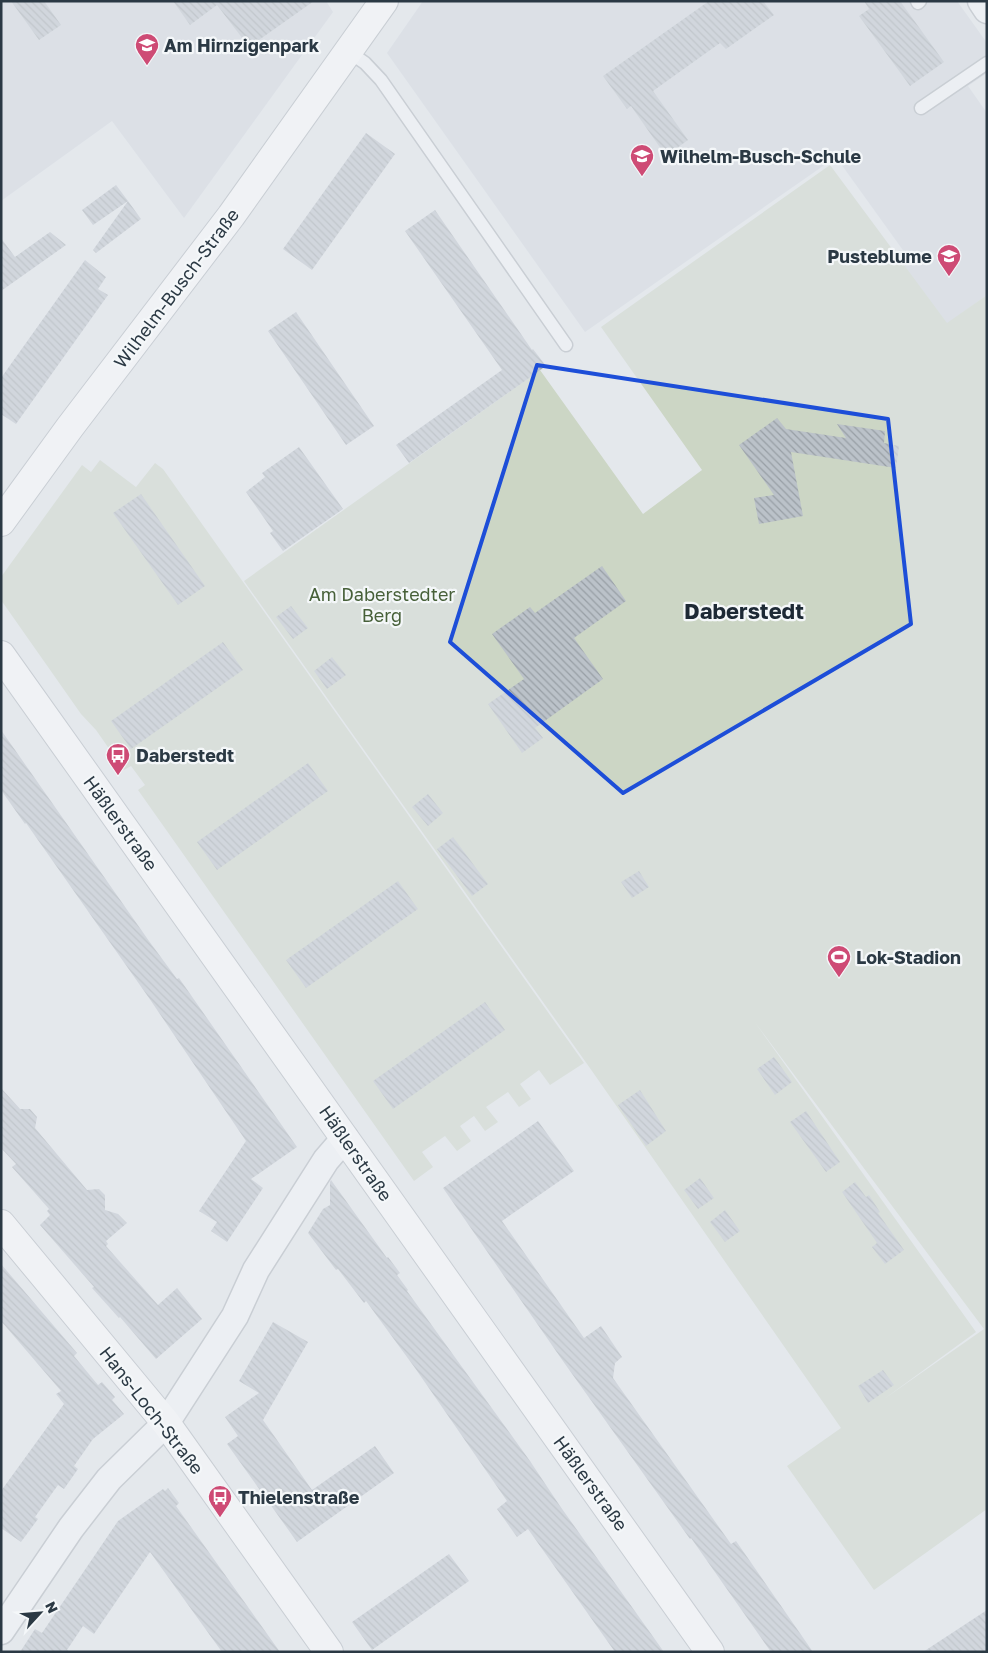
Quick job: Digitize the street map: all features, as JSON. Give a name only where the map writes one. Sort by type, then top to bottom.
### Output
[{"type":"street","name":"Wilhelm-Busch-Straße","points":[[1,522],[70,427],[231,216],[384,1]]},
{"type":"street","points":[[981,1],[987,10]]},
{"type":"street","name":"Häßlerstraße","points":[[1,655],[710,1652]]},
{"type":"street","points":[[1,1632],[71,1528],[109,1479],[166,1423],[235,1316],[261,1262],[326,1160],[345,1138]]},
{"type":"street","name":"Hans-Loch-Straße","points":[[1,1224],[166,1423],[328,1652]]},
{"type":"lane","points":[[349,52],[365,63],[381,80],[566,345]]},
{"type":"lane","points":[[921,108],[987,62]]},
{"type":"highlighted area","points":[[537,365],[888,419],[911,624],[623,793],[450,642]]},
{"type":"shaded area","name":"Am Hirnzigenpark","points":[[1,1],[326,1],[333,12],[184,218],[112,121],[1,201]]},
{"type":"shaded area","name":"Wilhelm-Busch-Schule","points":[[423,1],[957,1],[987,43],[987,73],[968,86],[987,113],[987,295],[947,324],[898,258],[905,253],[836,157],[585,332],[387,53]]},
{"type":"green space","name":"Am Daberstedter Berg","points":[[830,165],[947,323],[987,295],[987,1509],[874,1590],[787,1466],[841,1428],[592,1071],[244,581],[540,370],[643,514],[702,470],[601,327]],"holes":[[[754,1021],[984,1329],[884,1399],[976,1332]]]},
{"type":"green space","points":[[100,460],[136,487],[155,463],[163,469],[584,1063],[550,1085],[539,1070],[520,1084],[531,1099],[519,1107],[508,1092],[486,1107],[498,1122],[485,1131],[474,1116],[460,1126],[471,1141],[457,1151],[445,1136],[422,1152],[433,1167],[414,1181],[138,790],[145,785],[131,766],[124,770],[96,730],[81,714],[1,600],[1,577],[82,465],[91,472]]},
{"type":"building","points":[[11,1],[44,1],[61,25],[39,40]]},
{"type":"building","points":[[173,1],[314,1],[249,47],[217,5],[190,25]]},
{"type":"building","points":[[709,1],[763,1],[774,15],[726,49],[720,43],[653,91],[688,140],[666,156],[631,106],[627,109],[603,76]]},
{"type":"building","points":[[864,1],[900,1],[944,62],[910,86],[859,16],[869,9]]},
{"type":"building","points":[[366,133],[395,154],[312,270],[283,249]]},
{"type":"building","points":[[116,185],[128,201],[93,225],[82,210]]},
{"type":"building","points":[[128,201],[141,219],[96,253],[93,250]]},
{"type":"building","points":[[435,210],[532,350],[546,366],[409,463],[396,445],[502,370],[405,231]]},
{"type":"building","points":[[50,232],[66,245],[1,291],[1,238],[15,257]]},
{"type":"building","points":[[85,260],[106,277],[98,289],[108,295],[16,424],[1,414],[1,378]]},
{"type":"building","points":[[296,312],[374,426],[346,445],[268,331]]},
{"type":"building","points":[[777,418],[786,429],[846,438],[837,424],[885,431],[884,443],[899,446],[896,468],[791,452],[803,516],[759,524],[754,498],[774,495],[739,445]]},
{"type":"building","points":[[299,447],[343,509],[283,551],[270,533],[273,531],[246,492],[265,477],[262,473]]},
{"type":"building","points":[[141,494],[205,586],[178,605],[113,513]]},
{"type":"building","points":[[602,566],[626,601],[574,638],[603,679],[535,728],[543,738],[522,753],[488,704],[524,679],[492,634],[530,607],[535,613]]},
{"type":"building","points":[[291,606],[308,628],[293,639],[276,617]]},
{"type":"building","points":[[223,642],[243,670],[131,749],[111,721]]},
{"type":"building","points":[[332,657],[346,675],[327,689],[314,671]]},
{"type":"building","points":[[1,730],[149,941],[177,979],[179,978],[297,1147],[251,1179],[263,1188],[227,1242],[211,1231],[217,1222],[199,1211],[246,1141],[149,998],[1,790]]},
{"type":"building","points":[[308,763],[328,791],[217,870],[197,842]]},
{"type":"building","points":[[428,794],[443,813],[428,826],[412,807]]},
{"type":"building","points":[[453,837],[488,884],[472,896],[437,849]]},
{"type":"building","points":[[639,871],[649,887],[632,898],[621,882]]},
{"type":"building","points":[[398,881],[418,909],[306,988],[286,960]]},
{"type":"building","points":[[485,1002],[505,1030],[393,1109],[373,1081]]},
{"type":"building","points":[[774,1057],[792,1082],[775,1095],[757,1069]]},
{"type":"building","points":[[1,1088],[20,1109],[30,1109],[37,1117],[35,1128],[87,1190],[99,1189],[105,1195],[105,1210],[118,1214],[127,1223],[106,1241],[108,1244],[106,1246],[158,1305],[177,1288],[202,1319],[156,1359],[92,1288],[94,1287],[40,1225],[50,1215],[47,1211],[49,1209],[12,1167],[16,1164],[1,1148]]},
{"type":"building","points":[[640,1090],[666,1131],[646,1146],[618,1105]]},
{"type":"building","points":[[806,1111],[840,1162],[826,1172],[790,1122]]},
{"type":"building","points":[[538,1121],[574,1171],[502,1221],[584,1338],[601,1326],[622,1357],[615,1363],[613,1378],[731,1544],[736,1541],[813,1652],[771,1652],[565,1364],[443,1188]]},
{"type":"building","points":[[700,1178],[714,1198],[698,1209],[684,1190]]},
{"type":"building","points":[[331,1180],[387,1258],[400,1273],[397,1275],[407,1291],[530,1461],[664,1652],[615,1652],[528,1529],[517,1537],[497,1509],[507,1501],[366,1301],[364,1303],[308,1233],[323,1209],[330,1205]]},
{"type":"building","points":[[855,1182],[866,1197],[869,1195],[880,1212],[878,1213],[904,1250],[885,1264],[872,1247],[877,1243],[842,1192]]},
{"type":"building","points":[[725,1210],[740,1231],[725,1242],[710,1222]]},
{"type":"building","points":[[1,1264],[77,1353],[74,1356],[98,1385],[102,1382],[115,1397],[112,1400],[124,1414],[93,1439],[74,1466],[78,1469],[64,1489],[58,1485],[35,1517],[38,1519],[21,1542],[1,1528],[1,1491],[64,1404],[56,1394],[61,1391],[1,1321]]},
{"type":"building","points":[[273,1322],[308,1342],[263,1420],[312,1490],[375,1446],[394,1473],[297,1542],[227,1444],[238,1436],[225,1417],[259,1393],[239,1381]]},
{"type":"building","points":[[883,1370],[894,1385],[868,1403],[858,1386]]},
{"type":"building","points":[[168,1488],[179,1503],[176,1506],[280,1652],[222,1652],[150,1552],[94,1634],[83,1626],[67,1650],[70,1652],[20,1652],[35,1629],[42,1633],[118,1521],[163,1489],[165,1491]]},
{"type":"building","points":[[449,1554],[469,1581],[372,1650],[352,1622]]},
{"type":"building","points":[[987,1610],[987,1652],[923,1652]]},
{"type":"place","name":"Am Hirnzigenpark","points":[[147,66]]},
{"type":"place","name":"Wilhelm-Busch-Schule","points":[[642,177]]},
{"type":"place","name":"Pusteblume","points":[[949,277]]},
{"type":"place","name":"Daberstedt","points":[[118,776]]},
{"type":"place","name":"Lok-Stadion","points":[[839,978]]},
{"type":"place","name":"Thielenstraße","points":[[220,1518]]},
{"type":"district","name":"Daberstedt","points":[[744,610]]}]
